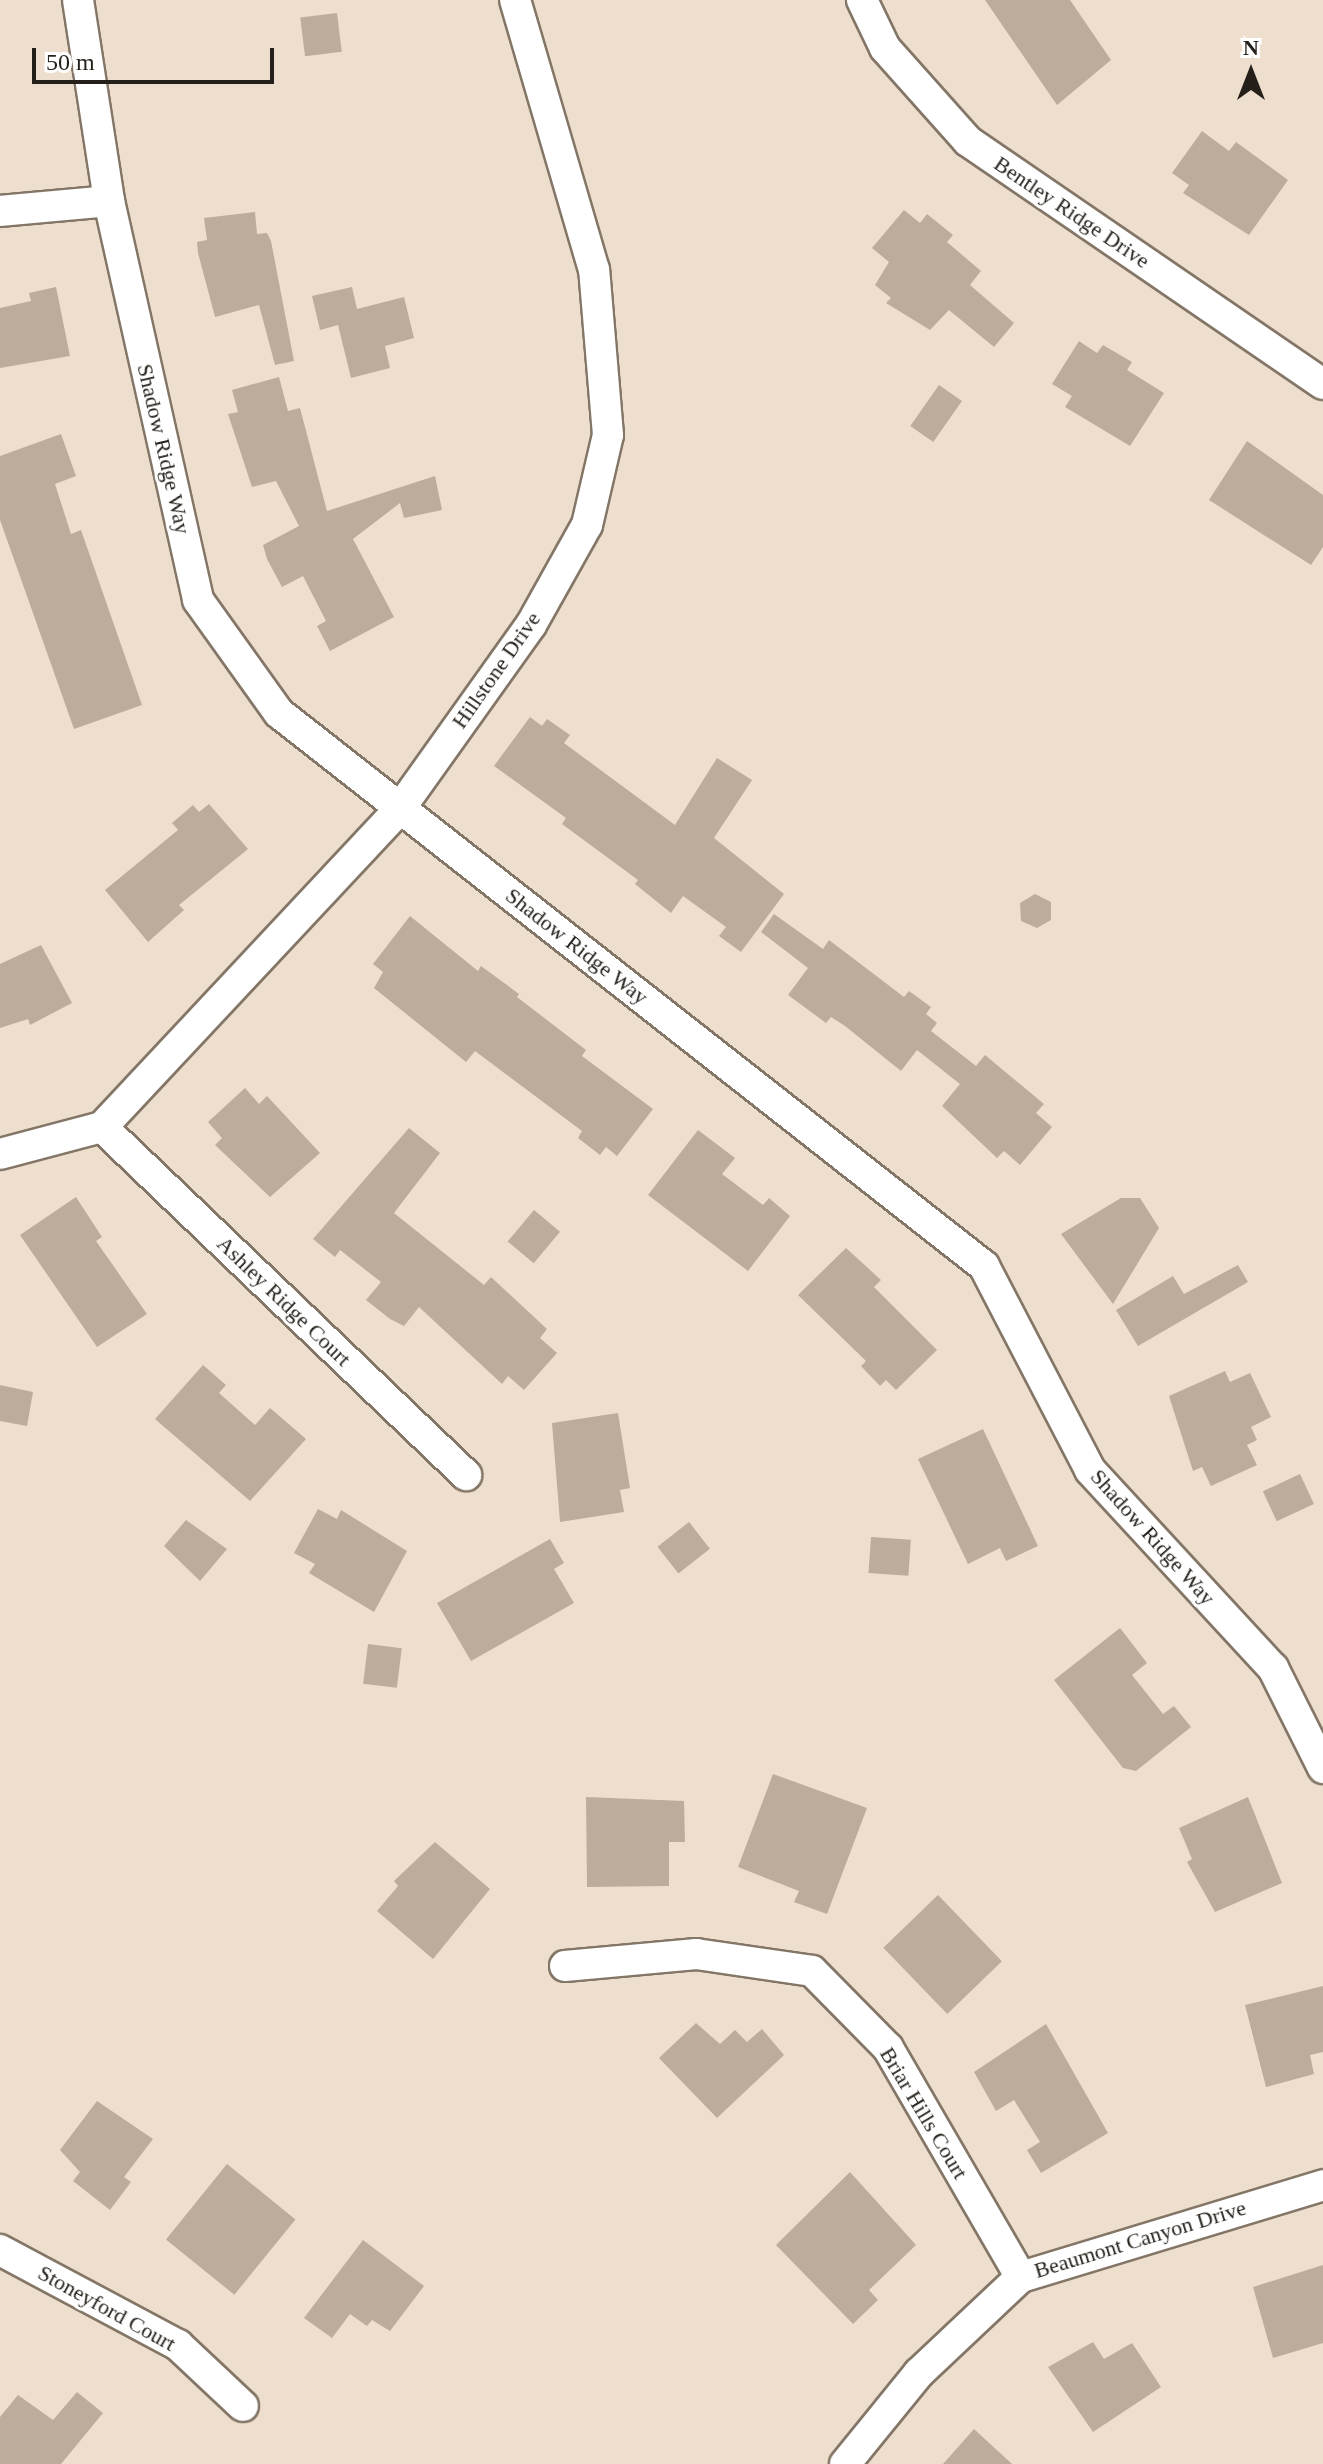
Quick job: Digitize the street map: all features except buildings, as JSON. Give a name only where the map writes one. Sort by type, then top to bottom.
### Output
[{"type":"street","name":"Shadow Ridge Way","points":[[78,0],[109,201],[198,600],[279,713],[984,1266],[1090,1470],[1273,1668],[1323,1768]]},
{"type":"street","name":"Hillstone Drive","points":[[102,1127],[401,807],[531,625],[587,525],[608,435],[594,270],[515,0]]},
{"type":"street","name":"Bentley Ridge Drive","points":[[862,0],[885,48],[968,141],[1323,384]]},
{"type":"street","points":[[0,211],[109,201]]},
{"type":"street","points":[[0,1154],[102,1127]]},
{"type":"street","name":"Ashley Ridge Court","points":[[102,1127],[466,1475]]},
{"type":"street","name":"Briar Hills Court","points":[[565,1966],[696,1954],[812,1971],[888,2048],[1021,2277]]},
{"type":"street","name":"Beaumont Canyon Drive","points":[[845,2464],[919,2373],[1021,2277],[1323,2185]]},
{"type":"street","name":"Stoneyford Court","points":[[0,2250],[178,2345],[243,2406]]}]
